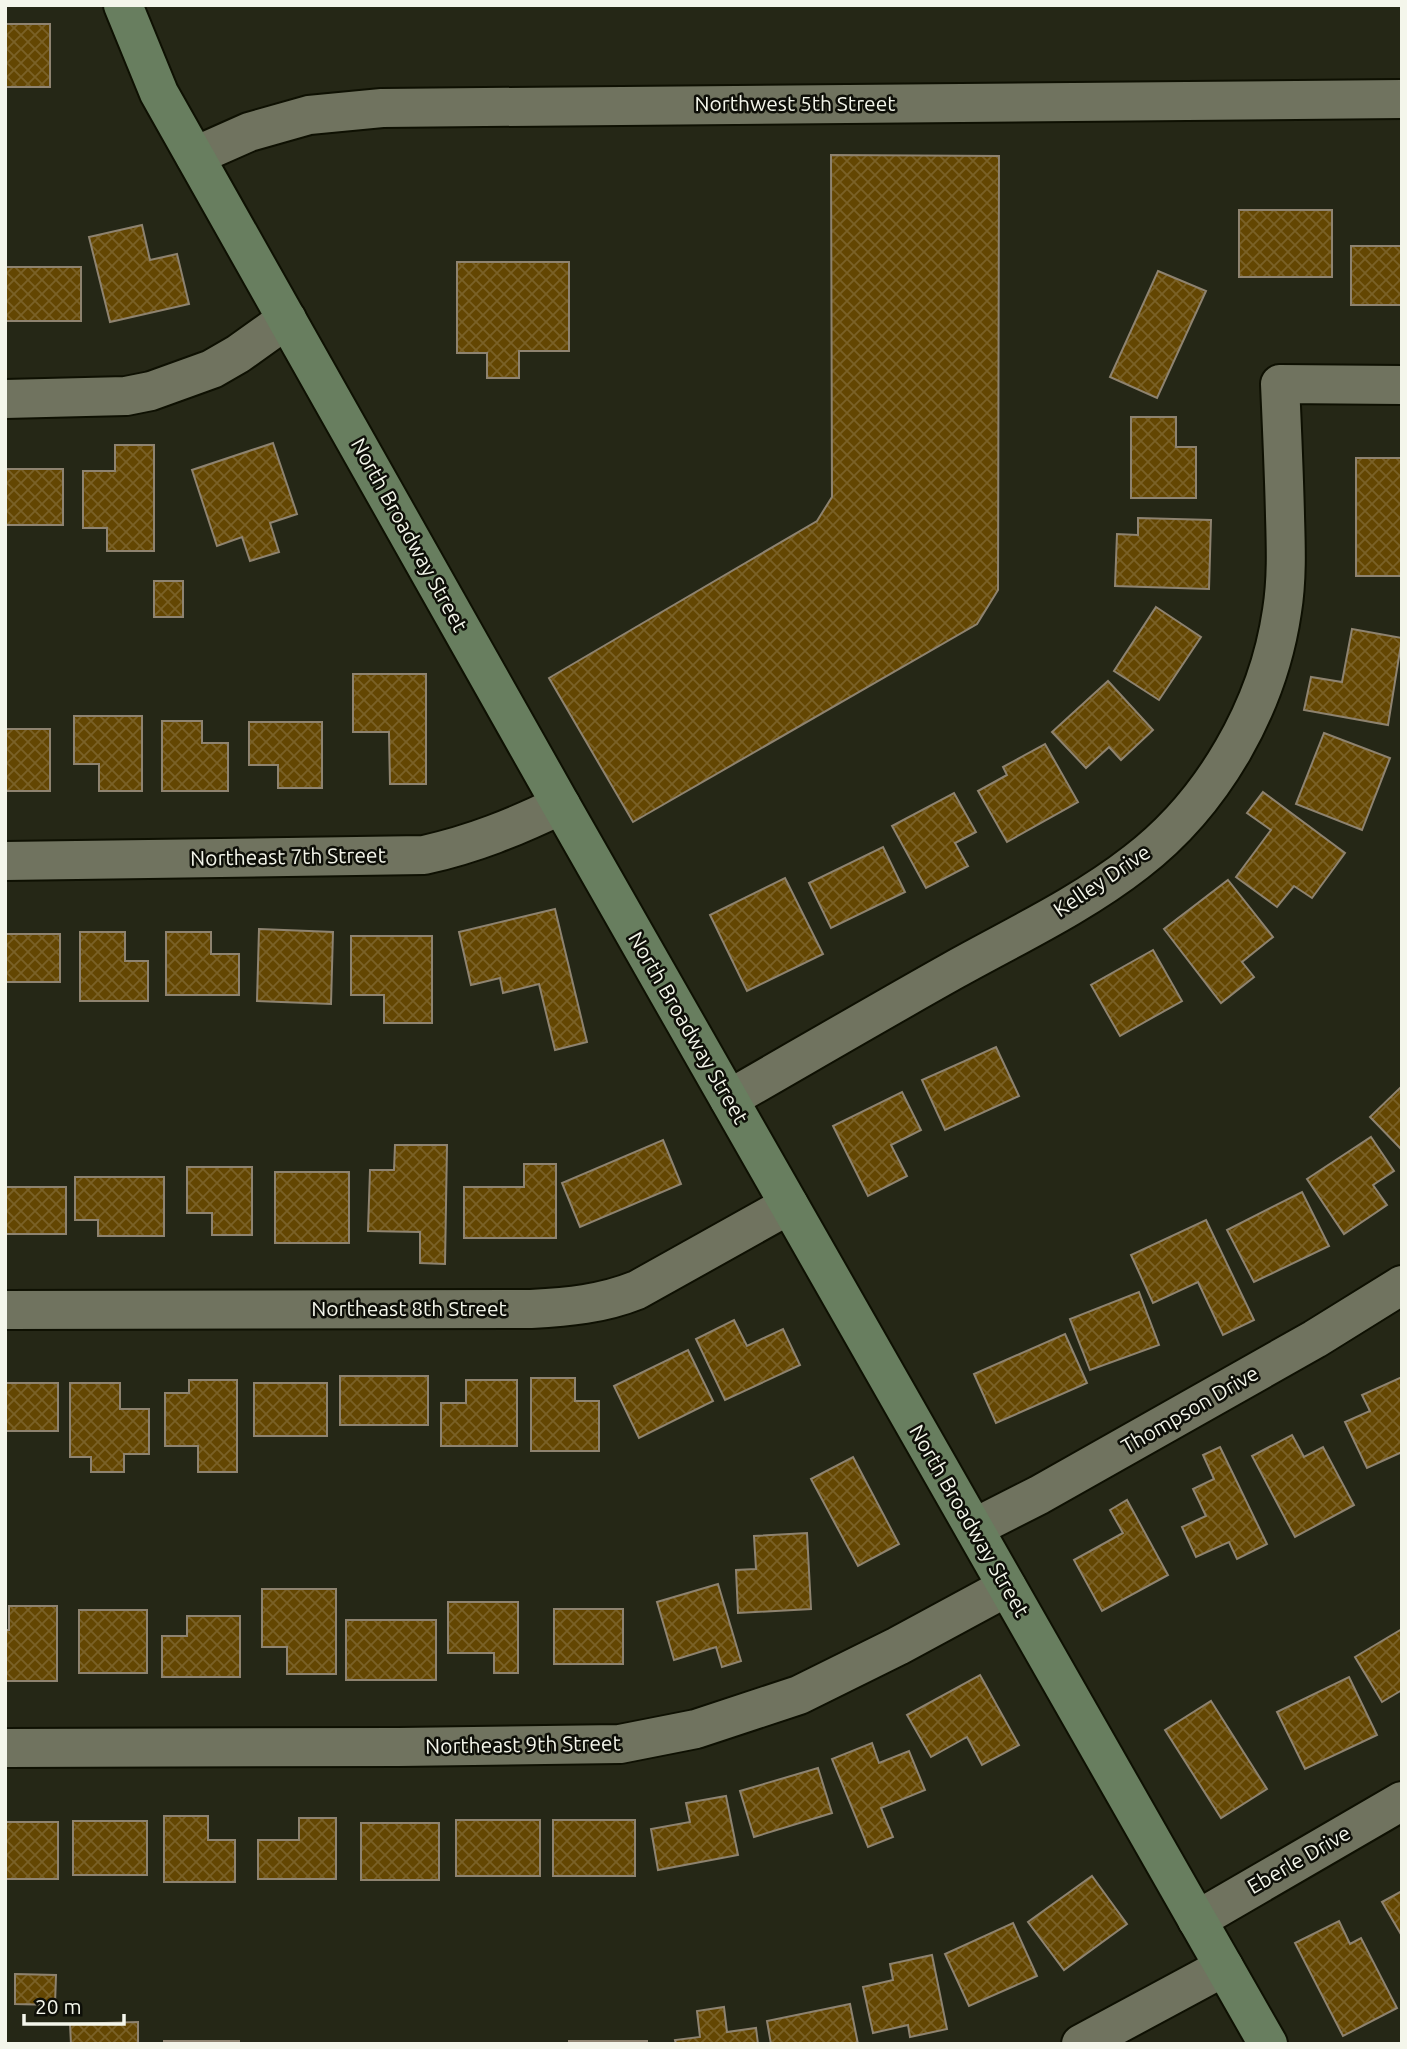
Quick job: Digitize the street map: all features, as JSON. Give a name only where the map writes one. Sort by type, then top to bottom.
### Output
[{"type":"main road","name":"North Broadway Street","points":[[123,5],[159,93],[561,805],[1268,2044]]},
{"type":"street","name":"Northwest 5th Street","points":[[195,156],[249,132],[309,115],[382,108],[1402,99]]},
{"type":"street","points":[[5,399],[126,396],[151,391],[212,369],[287,319]]},
{"type":"street","name":"Kelley Drive","points":[[729,1099],[1079,900],[1136,863],[1170,833],[1203,794],[1231,752],[1254,707],[1271,661],[1282,611],[1286,562],[1280,384],[1402,385]]},
{"type":"street","name":"Northeast 7th Street","points":[[5,861],[424,855],[472,844],[561,805]]},
{"type":"street","name":"Northeast 8th Street","points":[[5,1310],[573,1307],[617,1298],[637,1290],[789,1205]]},
{"type":"street","name":"Thompson Drive","points":[[974,1528],[1039,1495],[1315,1339],[1402,1285]]},
{"type":"street","name":"Northeast 9th Street","points":[[5,1748],[620,1744],[696,1729],[799,1695],[898,1646],[1007,1587]]},
{"type":"street","name":"Eberle Drive","points":[[1197,1920],[1402,1801]]},
{"type":"street","points":[[1081,2044],[1224,1967]]},
{"type":"building","points":[[5,24],[50,24],[50,87],[5,87]]},
{"type":"building","points":[[831,155],[999,156],[998,590],[977,624],[633,822],[549,678],[817,521],[832,497]]},
{"type":"building","points":[[1239,210],[1332,210],[1332,277],[1239,277]]},
{"type":"building","points":[[142,225],[150,260],[177,254],[189,304],[110,322],[89,237]]},
{"type":"building","points":[[1351,246],[1402,246],[1402,305],[1351,305]]},
{"type":"building","points":[[457,262],[569,262],[569,351],[519,351],[519,378],[487,378],[487,353],[457,353]]},
{"type":"building","points":[[5,267],[81,267],[81,321],[5,321]]},
{"type":"building","points":[[1158,271],[1206,291],[1157,398],[1110,377]]},
{"type":"building","points":[[1131,417],[1176,417],[1176,447],[1196,447],[1196,498],[1131,498]]},
{"type":"building","points":[[273,443],[297,514],[270,523],[279,552],[250,561],[242,537],[217,546],[192,470]]},
{"type":"building","points":[[115,445],[154,445],[154,551],[107,551],[107,528],[83,528],[83,471],[115,471]]},
{"type":"building","points":[[1356,458],[1402,458],[1402,576],[1356,576]]},
{"type":"building","points":[[5,469],[63,469],[63,525],[5,525]]},
{"type":"building","points":[[1138,518],[1211,520],[1209,589],[1115,586],[1117,534],[1138,535]]},
{"type":"building","points":[[154,581],[183,581],[183,617],[154,617]]},
{"type":"building","points":[[1156,607],[1201,637],[1159,700],[1114,671]]},
{"type":"building","points":[[1352,629],[1402,638],[1388,725],[1304,710],[1311,677],[1342,682]]},
{"type":"building","points":[[353,674],[426,674],[426,784],[390,784],[389,732],[353,732]]},
{"type":"building","points":[[1108,681],[1153,730],[1121,760],[1109,747],[1086,768],[1052,732]]},
{"type":"building","points":[[74,716],[142,716],[142,791],[99,791],[99,764],[74,764]]},
{"type":"building","points":[[162,721],[202,721],[202,743],[228,743],[228,791],[162,791]]},
{"type":"building","points":[[249,722],[322,722],[322,788],[278,788],[278,765],[249,765]]},
{"type":"building","points":[[5,729],[50,729],[50,791],[5,791]]},
{"type":"building","points":[[1324,733],[1390,758],[1362,830],[1296,804]]},
{"type":"building","points":[[1045,744],[1078,802],[1007,842],[978,791],[1007,775],[1003,767]]},
{"type":"building","points":[[1263,792],[1345,853],[1312,898],[1294,886],[1277,907],[1236,877],[1271,830],[1247,813]]},
{"type":"building","points":[[954,793],[976,832],[955,843],[968,866],[926,888],[892,826]]},
{"type":"building","points":[[883,847],[905,892],[831,928],[809,883]]},
{"type":"building","points":[[785,878],[823,954],[747,991],[710,915]]},
{"type":"building","points":[[1228,880],[1273,937],[1242,962],[1254,977],[1221,1003],[1164,929]]},
{"type":"building","points":[[555,909],[587,1042],[555,1050],[539,984],[503,993],[500,978],[471,985],[459,932]]},
{"type":"building","points":[[259,929],[333,932],[331,1004],[257,1001]]},
{"type":"building","points":[[80,932],[125,932],[125,961],[148,961],[148,1001],[80,1001]]},
{"type":"building","points":[[166,932],[211,932],[211,954],[239,954],[239,995],[166,995]]},
{"type":"building","points":[[5,934],[60,934],[60,982],[5,982]]},
{"type":"building","points":[[351,936],[432,936],[432,1023],[384,1023],[384,995],[351,995]]},
{"type":"building","points":[[1153,950],[1182,1001],[1120,1036],[1091,985]]},
{"type":"building","points":[[996,1047],[1019,1096],[945,1130],[922,1080]]},
{"type":"building","points":[[1402,1086],[1402,1150],[1370,1117]]},
{"type":"building","points":[[902,1092],[921,1130],[891,1145],[907,1176],[868,1196],[833,1126]]},
{"type":"building","points":[[1371,1137],[1394,1171],[1373,1185],[1387,1205],[1344,1234],[1307,1179]]},
{"type":"building","points":[[663,1140],[681,1184],[580,1227],[562,1183]]},
{"type":"building","points":[[395,1145],[447,1145],[445,1264],[420,1263],[420,1232],[368,1231],[370,1170],[394,1170]]},
{"type":"building","points":[[524,1164],[556,1164],[556,1238],[464,1238],[464,1187],[524,1187]]},
{"type":"building","points":[[187,1167],[252,1167],[252,1235],[212,1235],[212,1213],[187,1213]]},
{"type":"building","points":[[275,1172],[349,1172],[349,1243],[275,1243]]},
{"type":"building","points":[[75,1177],[164,1177],[164,1236],[98,1236],[98,1220],[75,1220]]},
{"type":"building","points":[[5,1187],[66,1187],[66,1234],[5,1234]]},
{"type":"building","points":[[1302,1192],[1329,1246],[1254,1282],[1227,1230]]},
{"type":"building","points":[[1206,1220],[1254,1320],[1223,1335],[1198,1282],[1153,1303],[1131,1255]]},
{"type":"building","points":[[1139,1292],[1159,1345],[1090,1370],[1070,1319]]},
{"type":"building","points":[[734,1320],[747,1346],[783,1329],[800,1365],[725,1400],[696,1339]]},
{"type":"building","points":[[1065,1334],[1087,1383],[996,1423],[974,1374]]},
{"type":"building","points":[[688,1350],[713,1401],[639,1438],[614,1386]]},
{"type":"building","points":[[340,1376],[428,1376],[428,1425],[340,1425]]},
{"type":"building","points":[[1402,1377],[1402,1452],[1367,1468],[1345,1422],[1370,1411],[1362,1395]]},
{"type":"building","points":[[531,1378],[575,1378],[575,1401],[599,1401],[599,1451],[531,1451]]},
{"type":"building","points":[[189,1380],[237,1380],[237,1472],[198,1472],[198,1446],[165,1446],[165,1393],[189,1393]]},
{"type":"building","points":[[466,1380],[517,1380],[517,1446],[441,1446],[441,1403],[466,1403]]},
{"type":"building","points":[[5,1383],[58,1383],[58,1431],[5,1431]]},
{"type":"building","points":[[70,1383],[120,1383],[120,1409],[149,1409],[149,1454],[124,1454],[124,1472],[91,1472],[91,1457],[70,1457]]},
{"type":"building","points":[[254,1383],[327,1383],[327,1436],[254,1436]]},
{"type":"building","points":[[1292,1435],[1304,1457],[1323,1447],[1354,1505],[1295,1537],[1252,1456]]},
{"type":"building","points":[[1220,1447],[1267,1544],[1237,1559],[1229,1542],[1196,1557],[1182,1527],[1206,1516],[1193,1489],[1214,1479],[1203,1455]]},
{"type":"building","points":[[853,1457],[899,1544],[858,1566],[811,1479]]},
{"type":"building","points":[[1127,1500],[1168,1575],[1102,1611],[1074,1560],[1123,1533],[1110,1510]]},
{"type":"building","points":[[807,1533],[811,1609],[738,1613],[736,1570],[756,1569],[754,1536]]},
{"type":"building","points":[[718,1584],[741,1661],[722,1667],[716,1647],[674,1660],[657,1602]]},
{"type":"building","points":[[262,1589],[336,1589],[336,1674],[287,1674],[287,1647],[262,1647]]},
{"type":"building","points":[[448,1602],[518,1602],[518,1673],[494,1673],[494,1653],[448,1653]]},
{"type":"building","points":[[9,1606],[57,1606],[57,1681],[5,1681],[5,1630],[9,1630]]},
{"type":"building","points":[[554,1609],[623,1609],[623,1664],[554,1664]]},
{"type":"building","points":[[79,1610],[147,1610],[147,1673],[79,1673]]},
{"type":"building","points":[[187,1616],[240,1616],[240,1677],[162,1677],[162,1636],[187,1636]]},
{"type":"building","points":[[346,1620],[436,1620],[436,1680],[346,1680]]},
{"type":"building","points":[[1402,1629],[1402,1690],[1382,1702],[1355,1657]]},
{"type":"building","points":[[980,1675],[1019,1745],[982,1765],[967,1737],[931,1757],[907,1715]]},
{"type":"building","points":[[1349,1677],[1377,1735],[1305,1769],[1277,1712]]},
{"type":"building","points":[[1211,1701],[1267,1789],[1221,1818],[1165,1730]]},
{"type":"building","points":[[872,1743],[879,1763],[909,1751],[925,1790],[881,1808],[893,1837],[868,1847],[832,1759]]},
{"type":"building","points":[[818,1768],[832,1813],[754,1837],[740,1791]]},
{"type":"building","points":[[726,1796],[738,1855],[658,1870],[651,1829],[690,1822],[686,1803]]},
{"type":"building","points":[[164,1816],[208,1816],[208,1840],[235,1840],[235,1882],[164,1882]]},
{"type":"building","points":[[299,1818],[336,1818],[336,1879],[258,1879],[258,1840],[299,1840]]},
{"type":"building","points":[[456,1820],[540,1820],[540,1876],[456,1876]]},
{"type":"building","points":[[553,1820],[635,1820],[635,1876],[553,1876]]},
{"type":"building","points":[[73,1821],[147,1821],[147,1875],[73,1875]]},
{"type":"building","points":[[5,1822],[58,1822],[58,1879],[5,1879]]},
{"type":"building","points":[[361,1823],[439,1823],[439,1880],[361,1880]]},
{"type":"building","points":[[1092,1876],[1127,1924],[1064,1970],[1028,1922]]},
{"type":"building","points":[[1402,1891],[1402,1936],[1382,1902]]},
{"type":"building","points":[[1339,1921],[1350,1944],[1361,1938],[1397,2008],[1343,2036],[1295,1943]]},
{"type":"building","points":[[1013,1923],[1037,1976],[969,2006],[945,1954]]},
{"type":"building","points":[[932,1955],[947,2029],[910,2037],[908,2025],[873,2033],[863,1987],[893,1980],[890,1964]]},
{"type":"building","points":[[15,1974],[56,1975],[55,2005],[15,2004]]},
{"type":"building","points":[[850,2004],[858,2044],[771,2044],[767,2021]]},
{"type":"building","points":[[724,2007],[727,2032],[756,2028],[758,2044],[676,2044],[675,2040],[700,2037],[697,2011]]},
{"type":"building","points":[[138,2022],[138,2044],[71,2044],[70,2024]]},
{"type":"building","points":[[164,2041],[239,2041],[239,2044],[164,2044]]},
{"type":"building","points":[[569,2041],[647,2041],[647,2044],[569,2044]]}]
